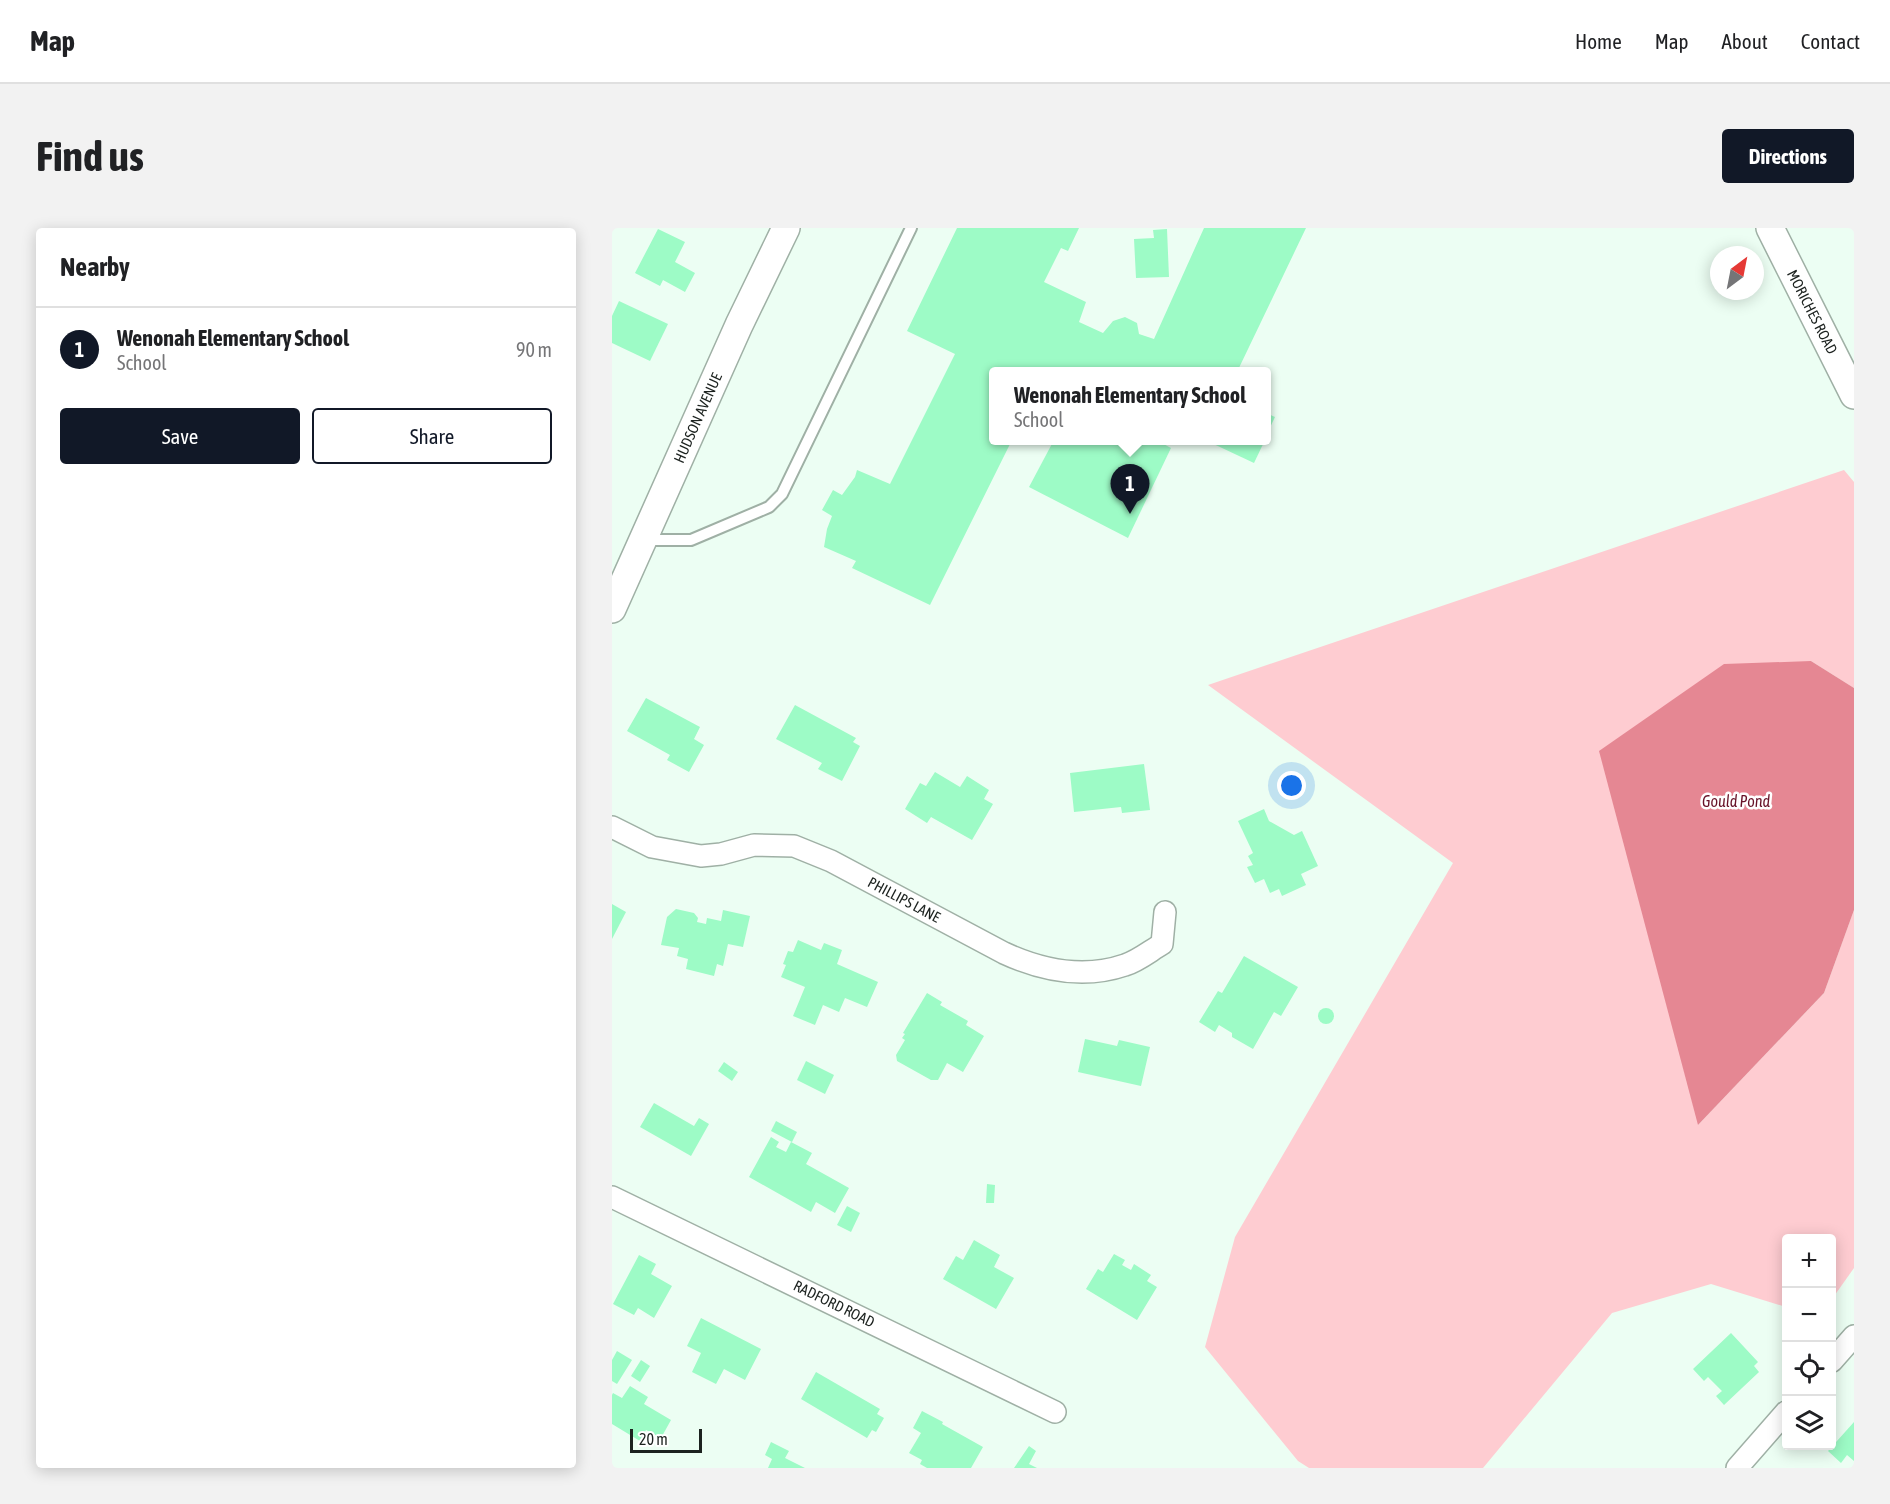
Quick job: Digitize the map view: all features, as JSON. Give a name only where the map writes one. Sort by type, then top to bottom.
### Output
[{"type":"street","name":"HUDSON AVENUE","points":[[612,609],[618,583],[643,540],[739,325],[786,228]]},
{"type":"street","name":"MORICHES ROAD","points":[[1770,228],[1854,395]]},
{"type":"street","name":"PHILLIPS LANE","points":[[612,827],[652,848],[701,856],[721,854],[754,845],[794,846],[831,861],[1004,953],[1027,964],[1048,970],[1076,973],[1108,970],[1128,964],[1162,944],[1165,912]]},
{"type":"street","name":"RADFORD ROAD","points":[[612,1197],[1055,1412]]},
{"type":"street","points":[[1836,1356],[1854,1336]]},
{"type":"street","points":[[1737,1468],[1782,1417]]},
{"type":"lane","points":[[643,540],[691,540],[769,507],[782,494],[911,228]]},
{"type":"shaded area","points":[[1844,470],[1854,482],[1854,688],[1811,661],[1698,1125],[1824,993],[1854,910],[1854,1268],[1836,1293],[1836,1234],[1782,1234],[1782,1306],[1711,1284],[1612,1313],[1483,1468],[1309,1468],[1298,1461],[1205,1347],[1235,1237],[1453,863],[1208,685]]},
{"type":"water","name":"Gould Pond","points":[[1811,661],[1854,688],[1854,910],[1824,993],[1698,1125],[1599,751],[1724,664]]},
{"type":"building","points":[[957,228],[1079,228],[1068,251],[1061,248],[1044,282],[1086,302],[1079,322],[1103,333],[1113,321],[1125,317],[1137,323],[1139,334],[1154,339],[1204,228],[1306,228],[1239,367],[989,367],[989,445],[1010,445],[930,605],[852,568],[856,561],[824,547],[832,516],[822,510],[833,490],[842,495],[855,477],[857,470],[890,484],[955,354],[907,331]]},
{"type":"building","points":[[658,229],[685,242],[675,262],[695,273],[685,292],[663,280],[660,286],[635,273]]},
{"type":"building","points":[[1167,229],[1169,277],[1136,278],[1134,239],[1154,238],[1153,230]]},
{"type":"building","points":[[619,301],[668,324],[650,361],[612,343],[612,316]]},
{"type":"building","points":[[1051,445],[1165,445],[1171,448],[1128,538],[1029,487]]},
{"type":"building","points":[[1216,445],[1263,445],[1254,463]]},
{"type":"building","points":[[646,698],[700,727],[694,739],[704,745],[689,772],[667,760],[670,755],[627,731]]},
{"type":"building","points":[[795,705],[856,738],[853,742],[860,746],[842,781],[818,769],[822,763],[776,739]]},
{"type":"building","points":[[1144,764],[1150,810],[1122,813],[1121,807],[1074,812],[1070,773]]},
{"type":"building","points":[[935,772],[960,787],[967,776],[989,790],[984,799],[993,804],[972,840],[931,817],[927,823],[905,809],[920,783],[926,786]]},
{"type":"building","points":[[1264,809],[1269,821],[1294,835],[1302,831],[1318,866],[1301,874],[1306,885],[1282,896],[1279,889],[1270,893],[1264,879],[1255,883],[1247,867],[1253,865],[1248,856],[1253,853],[1238,821]]},
{"type":"building","points":[[612,904],[626,912],[612,939]]},
{"type":"building","points":[[676,909],[694,913],[698,918],[697,922],[706,924],[707,918],[721,921],[723,910],[750,916],[743,947],[728,944],[723,966],[717,964],[714,976],[686,969],[688,959],[677,956],[679,948],[661,945],[667,917]]},
{"type":"building","points":[[798,940],[821,950],[824,943],[842,950],[837,964],[878,982],[867,1007],[845,998],[839,1012],[823,1005],[815,1025],[793,1016],[805,987],[781,977],[788,951],[793,952]]},
{"type":"building","points":[[1244,956],[1298,987],[1281,1016],[1274,1012],[1253,1049],[1232,1037],[1232,1033],[1219,1025],[1215,1032],[1199,1022],[1218,991],[1222,993]]},
{"type":"building","points":[[927,993],[942,1002],[940,1005],[968,1021],[966,1025],[984,1036],[963,1072],[947,1063],[938,1080],[931,1080],[897,1061],[896,1055],[905,1040],[902,1038],[905,1034],[903,1033]]},
{"type":"building","points":[[1326,1008],[1334,1016],[1326,1024],[1318,1016]]},
{"type":"building","points":[[1085,1039],[1117,1046],[1119,1040],[1150,1047],[1141,1086],[1078,1072]]},
{"type":"building","points":[[806,1061],[834,1075],[825,1094],[797,1080]]},
{"type":"building","points":[[724,1062],[738,1072],[732,1081],[718,1071]]},
{"type":"building","points":[[654,1103],[694,1126],[699,1118],[709,1124],[691,1156],[640,1127]]},
{"type":"building","points":[[776,1121],[797,1132],[792,1142],[771,1131]]},
{"type":"building","points":[[771,1137],[779,1142],[776,1147],[786,1152],[791,1142],[812,1153],[806,1164],[849,1188],[835,1213],[816,1202],[811,1212],[749,1177]]},
{"type":"building","points":[[987,1184],[995,1185],[994,1203],[986,1203]]},
{"type":"building","points":[[847,1206],[860,1213],[851,1232],[837,1225]]},
{"type":"building","points":[[974,1240],[1000,1255],[994,1267],[1014,1278],[996,1309],[943,1279],[956,1256],[963,1260]]},
{"type":"building","points":[[1114,1254],[1125,1260],[1122,1265],[1131,1270],[1134,1264],[1151,1275],[1147,1281],[1157,1287],[1137,1320],[1086,1289],[1098,1269],[1103,1272]]},
{"type":"building","points":[[639,1255],[656,1264],[651,1274],[672,1286],[654,1318],[638,1308],[634,1315],[613,1304]]},
{"type":"building","points":[[701,1318],[761,1349],[745,1380],[724,1369],[716,1384],[692,1372],[701,1353],[687,1346]]},
{"type":"building","points":[[1731,1333],[1758,1362],[1754,1366],[1759,1372],[1724,1405],[1716,1396],[1722,1391],[1708,1377],[1704,1381],[1693,1369]]},
{"type":"building","points":[[617,1351],[632,1360],[617,1384],[612,1381],[612,1360]]},
{"type":"building","points":[[641,1360],[650,1366],[640,1382],[631,1376]]},
{"type":"building","points":[[816,1372],[880,1409],[877,1414],[884,1418],[876,1432],[872,1430],[867,1438],[801,1399]]},
{"type":"building","points":[[630,1386],[648,1397],[644,1404],[671,1420],[661,1438],[646,1430],[640,1441],[612,1424],[612,1395],[613,1393],[622,1398]]},
{"type":"building","points":[[922,1411],[983,1447],[971,1468],[927,1468],[920,1464],[922,1460],[909,1453],[921,1433],[913,1428]]},
{"type":"building","points":[[1854,1422],[1854,1461],[1847,1455],[1841,1463],[1828,1451],[1836,1450],[1836,1442]]},
{"type":"building","points":[[771,1442],[789,1451],[785,1458],[805,1468],[768,1468],[772,1459],[765,1455]]},
{"type":"building","points":[[1029,1446],[1036,1451],[1029,1464],[1037,1468],[1014,1468]]},
{"type":"place","name":"Wenonah Elementary School","points":[[1130,514]]}]
